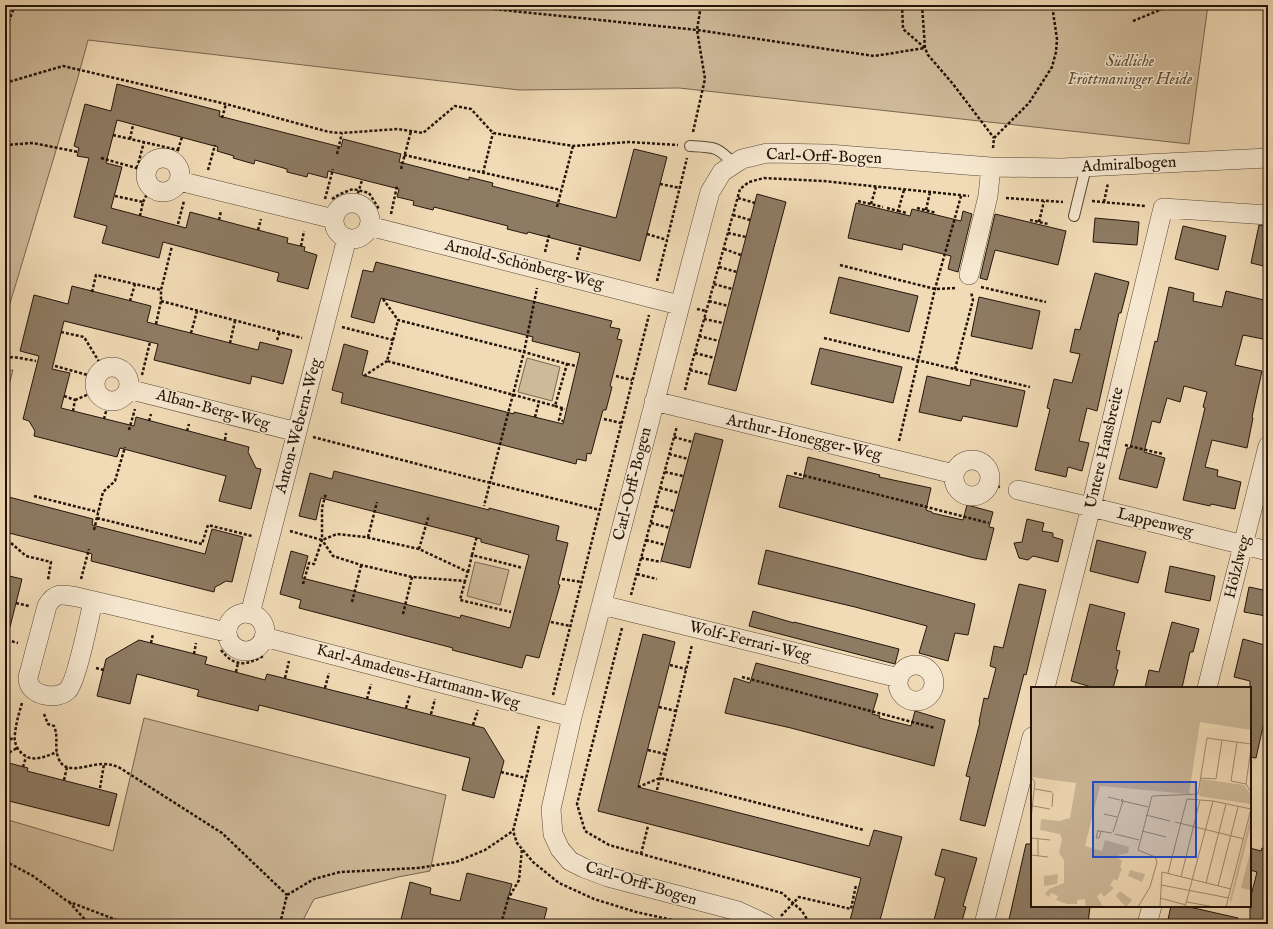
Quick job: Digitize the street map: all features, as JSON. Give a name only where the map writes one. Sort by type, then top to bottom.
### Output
[{"type":"street","name":"Carl-Orff-Bogen","points":[[772,921],[608,877],[584,868],[570,861],[560,849],[553,834],[551,809],[572,717],[679,305],[710,192],[722,172],[742,159],[768,153],[828,154],[991,167]]},
{"type":"street","name":"Admiralbogen","points":[[991,167],[1086,167],[1268,158]]},
{"type":"street","points":[[185,173],[176,186],[167,191],[161,192],[144,182],[149,166],[158,159],[168,159],[185,173],[328,218],[335,226],[337,231],[342,236],[347,238],[353,239],[363,235],[367,231],[378,228],[365,209],[355,203],[344,205],[336,214],[328,218]]},
{"type":"street","points":[[970,284],[988,196],[991,167]]},
{"type":"street","points":[[1163,208],[1268,215]]},
{"type":"street","name":"Untere Hausbreite","points":[[1045,687],[1092,507],[1163,208]]},
{"type":"street","name":"Arnold-Schönberg-Weg","points":[[378,228],[679,305]]},
{"type":"street","name":"Anton-Webern-Weg","points":[[250,614],[347,238]]},
{"type":"street","points":[[114,366],[120,368],[128,377],[129,383],[126,394],[117,400],[101,384],[114,366]]},
{"type":"street","name":"Alban-Berg-Weg","points":[[128,389],[297,432]]},
{"type":"street","name":"Arthur-Honegger-Weg","points":[[654,401],[954,474]]},
{"type":"street","name":"Hölzlweg","points":[[1207,687],[1268,446]]},
{"type":"street","name":"Lappenweg","points":[[1018,490],[1268,551]]},
{"type":"street","points":[[85,599],[74,677],[68,690],[62,694],[53,696],[43,695],[36,692],[30,686],[28,679],[48,606],[51,599],[57,595],[64,594],[226,632]]},
{"type":"street","name":"Wolf-Ferrari-Weg","points":[[602,605],[899,678]]},
{"type":"street","points":[[238,614],[250,614],[256,616],[263,625],[264,637],[262,643],[257,647],[246,651],[240,651],[230,644],[226,632],[233,617],[238,614]]},
{"type":"street","name":"Karl-Amadeus-Hartmann-Weg","points":[[264,637],[572,717]]},
{"type":"street","points":[[984,924],[1031,741]]},
{"type":"street","points":[[1147,924],[1152,907]]},
{"type":"lane","points":[[690,146],[713,147],[734,164]]},
{"type":"lane","points":[[1074,216],[1086,167]]},
{"type":"path","points":[[5,31],[15,5]]},
{"type":"path","points":[[454,5],[698,30],[874,56],[925,48]]},
{"type":"path","points":[[5,83],[63,66],[226,104],[329,132],[342,133],[398,129],[423,133],[455,106],[471,109],[493,133],[573,146],[629,142],[690,146],[705,79],[698,30],[701,5]]},
{"type":"path","points":[[902,5],[903,29],[925,48]]},
{"type":"path","points":[[922,5],[925,48],[928,55],[954,84],[994,138]]},
{"type":"path","points":[[991,167],[994,138],[1029,103],[1052,68],[1056,52],[1057,39],[1052,5]]},
{"type":"path","points":[[1133,21],[1172,5]]},
{"type":"path","points":[[222,118],[226,104]]},
{"type":"path","points":[[130,139],[133,125]]},
{"type":"path","points":[[401,169],[410,131]]},
{"type":"path","points":[[337,154],[342,133]]},
{"type":"path","points":[[483,172],[493,133]]},
{"type":"path","points":[[113,135],[144,142],[185,173]]},
{"type":"path","points":[[178,224],[185,173],[182,137]]},
{"type":"path","points":[[5,146],[33,142],[78,152]]},
{"type":"path","points":[[140,216],[144,182],[144,142]]},
{"type":"path","points":[[185,173],[215,145]]},
{"type":"path","points":[[557,207],[573,146]]},
{"type":"path","points":[[404,155],[561,190]]},
{"type":"path","points":[[101,158],[144,182]]},
{"type":"path","points":[[328,218],[333,169]]},
{"type":"path","points":[[749,182],[764,178],[822,181],[961,196],[988,196],[1066,202],[1088,201],[1163,208]]},
{"type":"path","points":[[355,203],[362,180]]},
{"type":"path","points":[[115,196],[144,182]]},
{"type":"path","points":[[660,184],[680,188]]},
{"type":"path","points":[[378,228],[397,186]]},
{"type":"path","points":[[871,204],[876,187]]},
{"type":"path","points":[[898,211],[904,190]]},
{"type":"path","points":[[926,210],[930,192]]},
{"type":"path","points":[[895,459],[935,289],[961,196]]},
{"type":"path","points":[[738,198],[755,203]]},
{"type":"path","points":[[858,201],[907,213]]},
{"type":"path","points":[[1039,222],[1044,201]]},
{"type":"path","points":[[917,208],[936,213]]},
{"type":"path","points":[[733,215],[750,220]]},
{"type":"path","points":[[1030,220],[1048,224]]},
{"type":"path","points":[[728,233],[746,237]]},
{"type":"path","points":[[647,234],[667,240]]},
{"type":"path","points":[[156,324],[161,302],[161,290],[172,246]]},
{"type":"path","points":[[576,262],[581,246]]},
{"type":"path","points":[[724,249],[741,255]]},
{"type":"path","points":[[840,265],[935,289],[970,284],[1046,302]]},
{"type":"path","points":[[719,267],[737,272]]},
{"type":"path","points":[[484,506],[524,352],[541,270]]},
{"type":"path","points":[[92,292],[96,275],[161,290]]},
{"type":"path","points":[[130,301],[136,284]]},
{"type":"path","points":[[714,284],[732,289]]},
{"type":"path","points":[[955,369],[973,300],[970,284]]},
{"type":"path","points":[[383,299],[398,320],[576,366]]},
{"type":"path","points":[[709,301],[728,306]]},
{"type":"path","points":[[161,302],[321,342]]},
{"type":"path","points":[[191,333],[197,311]]},
{"type":"path","points":[[704,319],[723,323]]},
{"type":"path","points":[[364,376],[387,361],[398,320]]},
{"type":"path","points":[[230,343],[236,321]]},
{"type":"path","points":[[326,323],[393,340]]},
{"type":"path","points":[[61,332],[84,337],[101,384],[104,419]]},
{"type":"path","points":[[277,340],[280,332]]},
{"type":"path","points":[[699,336],[719,340]]},
{"type":"path","points":[[824,338],[1030,388]]},
{"type":"path","points":[[695,353],[714,358]]},
{"type":"path","points":[[5,358],[14,357],[36,361]]},
{"type":"path","points":[[387,361],[555,406],[563,409],[559,420],[563,421]]},
{"type":"path","points":[[555,406],[566,364]]},
{"type":"path","points":[[55,366],[101,384]]},
{"type":"path","points":[[690,370],[710,375]]},
{"type":"path","points":[[616,376],[632,380]]},
{"type":"path","points":[[72,411],[75,400],[101,384]]},
{"type":"path","points":[[64,396],[75,400]]},
{"type":"path","points":[[535,417],[539,402]]},
{"type":"path","points":[[604,419],[621,424]]},
{"type":"path","points":[[297,432],[490,483],[600,510]]},
{"type":"path","points":[[674,437],[692,442]]},
{"type":"path","points":[[1107,441],[1163,454]]},
{"type":"path","points":[[94,530],[103,492],[115,481],[125,446]]},
{"type":"path","points":[[669,454],[688,459]]},
{"type":"path","points":[[665,472],[683,476]]},
{"type":"path","points":[[794,473],[989,522]]},
{"type":"path","points":[[660,488],[679,493]]},
{"type":"path","points":[[303,584],[309,563],[314,564],[322,540],[322,508],[326,493]]},
{"type":"path","points":[[34,496],[98,512]]},
{"type":"path","points":[[368,537],[377,502]]},
{"type":"path","points":[[655,506],[674,511]]},
{"type":"path","points":[[419,549],[429,515]]},
{"type":"path","points":[[97,518],[202,544],[208,525],[322,540],[338,534],[368,537],[419,549],[468,572]]},
{"type":"path","points":[[650,523],[670,528]]},
{"type":"path","points":[[477,536],[460,600],[512,612]]},
{"type":"path","points":[[322,540],[333,556],[361,566],[412,577],[465,581]]},
{"type":"path","points":[[646,540],[666,545]]},
{"type":"path","points":[[11,543],[26,556],[51,562],[48,581],[57,595]]},
{"type":"path","points":[[85,599],[89,548]]},
{"type":"path","points":[[472,555],[523,568]]},
{"type":"path","points":[[641,558],[661,562]]},
{"type":"path","points":[[352,602],[361,566]]},
{"type":"path","points":[[637,574],[657,579]]},
{"type":"path","points":[[403,614],[412,577]]},
{"type":"path","points":[[562,578],[581,582]]},
{"type":"path","points":[[551,622],[570,626]]},
{"type":"path","points":[[657,790],[696,628]]},
{"type":"path","points":[[285,678],[289,661]]},
{"type":"path","points":[[236,672],[238,663]]},
{"type":"path","points":[[670,665],[686,669]]},
{"type":"path","points":[[325,688],[330,671]]},
{"type":"path","points":[[742,677],[935,728]]},
{"type":"path","points":[[28,679],[16,724],[15,740],[17,748],[21,754],[28,758],[38,758],[57,752]]},
{"type":"path","points":[[367,699],[372,682]]},
{"type":"path","points":[[406,708],[411,692]]},
{"type":"path","points":[[43,695],[44,716],[48,724],[54,726],[57,734],[56,746],[58,757],[63,766],[81,768],[111,764],[120,768],[222,833],[288,895]]},
{"type":"path","points":[[431,714],[435,698]]},
{"type":"path","points":[[659,707],[676,711]]},
{"type":"path","points":[[473,725],[478,709]]},
{"type":"path","points":[[5,737],[15,740]]},
{"type":"path","points":[[5,755],[17,748]]},
{"type":"path","points":[[648,750],[665,754]]},
{"type":"path","points":[[23,767],[26,756]]},
{"type":"path","points":[[100,788],[104,764]]},
{"type":"path","points":[[64,780],[68,767]]},
{"type":"path","points":[[501,772],[526,778]]},
{"type":"path","points":[[638,787],[660,778],[864,830]]},
{"type":"path","points":[[641,854],[648,826]]},
{"type":"path","points":[[280,924],[288,895],[314,880],[340,872],[418,868],[456,862],[485,850],[513,831]]},
{"type":"path","points":[[500,924],[508,899],[519,880],[522,849]]},
{"type":"path","points":[[5,861],[34,876],[67,901],[89,924]]},
{"type":"path","points":[[772,921],[799,897],[851,908],[856,885]]},
{"type":"path","points":[[67,901],[127,924]]},
{"type":"green space","name":"Südliche Fröttmaninger Heide","points":[[5,5],[1208,5],[1189,144],[679,88],[519,90],[88,40],[5,320]]},
{"type":"green space","points":[[527,358],[560,367],[552,401],[518,392]]},
{"type":"green space","points":[[13,370],[5,400],[5,371]]},
{"type":"green space","points":[[475,562],[509,570],[500,605],[467,596]]},
{"type":"green space","points":[[144,718],[446,795],[430,871],[398,877],[314,899],[301,924],[5,924],[5,819],[113,851]]},
{"type":"building","points":[[117,84],[220,111],[219,116],[341,147],[343,139],[401,154],[399,162],[469,180],[469,177],[493,183],[492,186],[616,218],[634,149],[667,157],[640,261],[528,232],[527,234],[507,229],[508,226],[434,207],[433,210],[413,205],[414,201],[397,197],[399,189],[328,171],[327,178],[308,173],[307,177],[287,172],[287,169],[255,160],[254,164],[233,158],[234,156],[217,151],[218,147],[117,120],[106,163],[122,167],[111,208],[186,228],[190,212],[288,238],[287,243],[305,247],[304,251],[317,255],[308,289],[277,281],[279,273],[163,242],[159,258],[102,243],[107,226],[74,217],[89,158],[77,156],[79,148],[74,146],[85,104],[111,111]]},
{"type":"building","points":[[757,194],[786,202],[736,391],[708,384]]},
{"type":"building","points":[[856,203],[910,216],[912,209],[961,221],[963,211],[972,214],[958,272],[948,269],[951,256],[903,244],[902,250],[848,238]]},
{"type":"building","points":[[995,214],[1066,231],[1058,265],[995,250],[987,280],[980,278]]},
{"type":"building","points":[[1095,218],[1139,222],[1137,245],[1093,242]]},
{"type":"building","points":[[1259,225],[1268,226],[1268,267],[1251,263]]},
{"type":"building","points":[[1183,226],[1226,236],[1218,270],[1175,259]]},
{"type":"building","points":[[376,262],[612,321],[610,327],[620,329],[617,339],[622,340],[610,386],[612,387],[606,410],[603,410],[591,454],[587,453],[586,461],[577,459],[576,464],[341,403],[343,393],[332,390],[344,344],[368,351],[362,375],[514,414],[514,412],[563,424],[580,353],[532,341],[533,337],[381,298],[374,323],[351,317],[363,270],[373,272]]},
{"type":"building","points":[[1095,273],[1129,282],[1121,313],[1119,313],[1097,411],[1087,408],[1079,441],[1089,443],[1082,471],[1068,467],[1066,477],[1035,470],[1050,409],[1047,408],[1054,379],[1072,383],[1080,354],[1070,352],[1075,329],[1080,330]]},
{"type":"building","points":[[839,277],[918,296],[909,332],[830,313]]},
{"type":"building","points":[[72,286],[151,306],[147,322],[258,350],[260,342],[292,350],[283,384],[252,376],[250,384],[154,360],[158,344],[64,321],[52,369],[70,373],[61,408],[134,426],[136,417],[249,447],[248,452],[256,468],[261,469],[251,509],[219,501],[226,476],[120,448],[117,457],[34,436],[35,431],[29,421],[23,419],[39,356],[20,351],[34,295],[68,304]]},
{"type":"building","points":[[1169,287],[1194,293],[1193,301],[1222,307],[1226,291],[1268,301],[1268,340],[1243,335],[1235,365],[1262,371],[1247,448],[1212,440],[1205,467],[1218,470],[1217,476],[1241,482],[1235,509],[1211,504],[1210,506],[1183,500],[1205,408],[1203,407],[1207,392],[1184,386],[1180,402],[1167,398],[1160,423],[1152,421],[1144,452],[1165,458],[1157,488],[1119,479],[1127,448],[1130,448],[1155,341],[1157,342]]},
{"type":"building","points":[[979,297],[1040,311],[1032,349],[971,336]]},
{"type":"building","points":[[820,348],[902,367],[893,403],[811,384]]},
{"type":"building","points":[[927,376],[970,386],[971,379],[1025,391],[1017,427],[963,416],[961,421],[919,412]]},
{"type":"building","points":[[695,433],[723,440],[690,568],[661,561]]},
{"type":"building","points":[[808,457],[880,475],[879,477],[931,488],[926,510],[932,513],[963,520],[967,505],[993,512],[989,527],[994,528],[986,560],[779,507],[787,475],[803,479]]},
{"type":"building","points":[[334,471],[559,526],[556,540],[568,543],[558,584],[560,585],[539,658],[526,655],[522,668],[452,650],[453,648],[299,608],[301,600],[280,594],[291,551],[308,556],[302,578],[460,618],[461,615],[510,628],[529,555],[481,542],[481,539],[321,498],[316,520],[299,516],[310,473],[332,479]]},
{"type":"building","points":[[5,496],[93,519],[92,525],[205,554],[212,529],[243,537],[232,582],[226,581],[215,587],[214,592],[91,561],[92,554],[5,532]]},
{"type":"building","points":[[1027,519],[1044,523],[1042,531],[1053,533],[1053,537],[1063,540],[1058,562],[1033,556],[1028,560],[1019,558],[1014,543],[1022,542]]},
{"type":"building","points":[[1097,540],[1146,552],[1138,583],[1090,571]]},
{"type":"building","points":[[766,550],[975,604],[968,635],[955,633],[948,661],[919,653],[927,626],[758,584]]},
{"type":"building","points":[[1170,566],[1215,576],[1210,601],[1165,592]]},
{"type":"building","points":[[5,575],[22,579],[10,627],[5,626]]},
{"type":"building","points":[[1019,584],[1046,590],[1026,675],[1024,674],[985,826],[960,820],[970,777],[966,776],[980,722],[984,698],[988,699],[996,668],[990,666],[994,646],[1003,648]]},
{"type":"building","points":[[1249,587],[1268,591],[1266,616],[1244,612]]},
{"type":"building","points":[[1090,604],[1125,613],[1116,650],[1120,651],[1116,669],[1118,670],[1113,687],[1092,687],[1071,681]]},
{"type":"building","points":[[753,611],[794,623],[899,649],[895,664],[749,626]]},
{"type":"building","points":[[1172,622],[1199,629],[1193,652],[1190,652],[1182,687],[1145,687],[1149,670],[1159,672]]},
{"type":"building","points":[[643,634],[675,642],[638,787],[869,846],[874,830],[902,837],[879,924],[849,924],[861,878],[598,811]]},
{"type":"building","points":[[1243,639],[1268,646],[1268,704],[1256,758],[1251,757],[1250,681],[1234,677]]},
{"type":"building","points":[[139,640],[207,657],[205,664],[265,680],[267,674],[484,728],[504,761],[494,798],[462,790],[470,758],[259,705],[258,711],[197,696],[199,690],[137,674],[130,704],[97,696],[106,659]]},
{"type":"building","points":[[756,663],[878,694],[872,714],[880,716],[879,718],[911,726],[915,711],[945,720],[934,766],[791,728],[725,713],[734,678],[750,683]]},
{"type":"building","points":[[5,762],[28,768],[27,771],[117,794],[109,826],[5,800]]},
{"type":"building","points":[[1026,844],[1031,844],[1031,907],[1090,907],[1088,924],[1008,924]]},
{"type":"building","points":[[1251,848],[1261,851],[1262,848],[1268,849],[1268,924],[1250,924],[1251,896],[1257,872],[1251,870]]},
{"type":"building","points":[[942,849],[977,858],[963,906],[966,907],[961,924],[933,924],[945,878],[935,875]]},
{"type":"building","points":[[467,873],[512,884],[508,898],[547,908],[543,924],[400,924],[410,882],[431,888],[430,894],[460,901]]},
{"type":"building","points":[[1171,907],[1189,907],[1238,918],[1237,924],[1167,924]]}]
